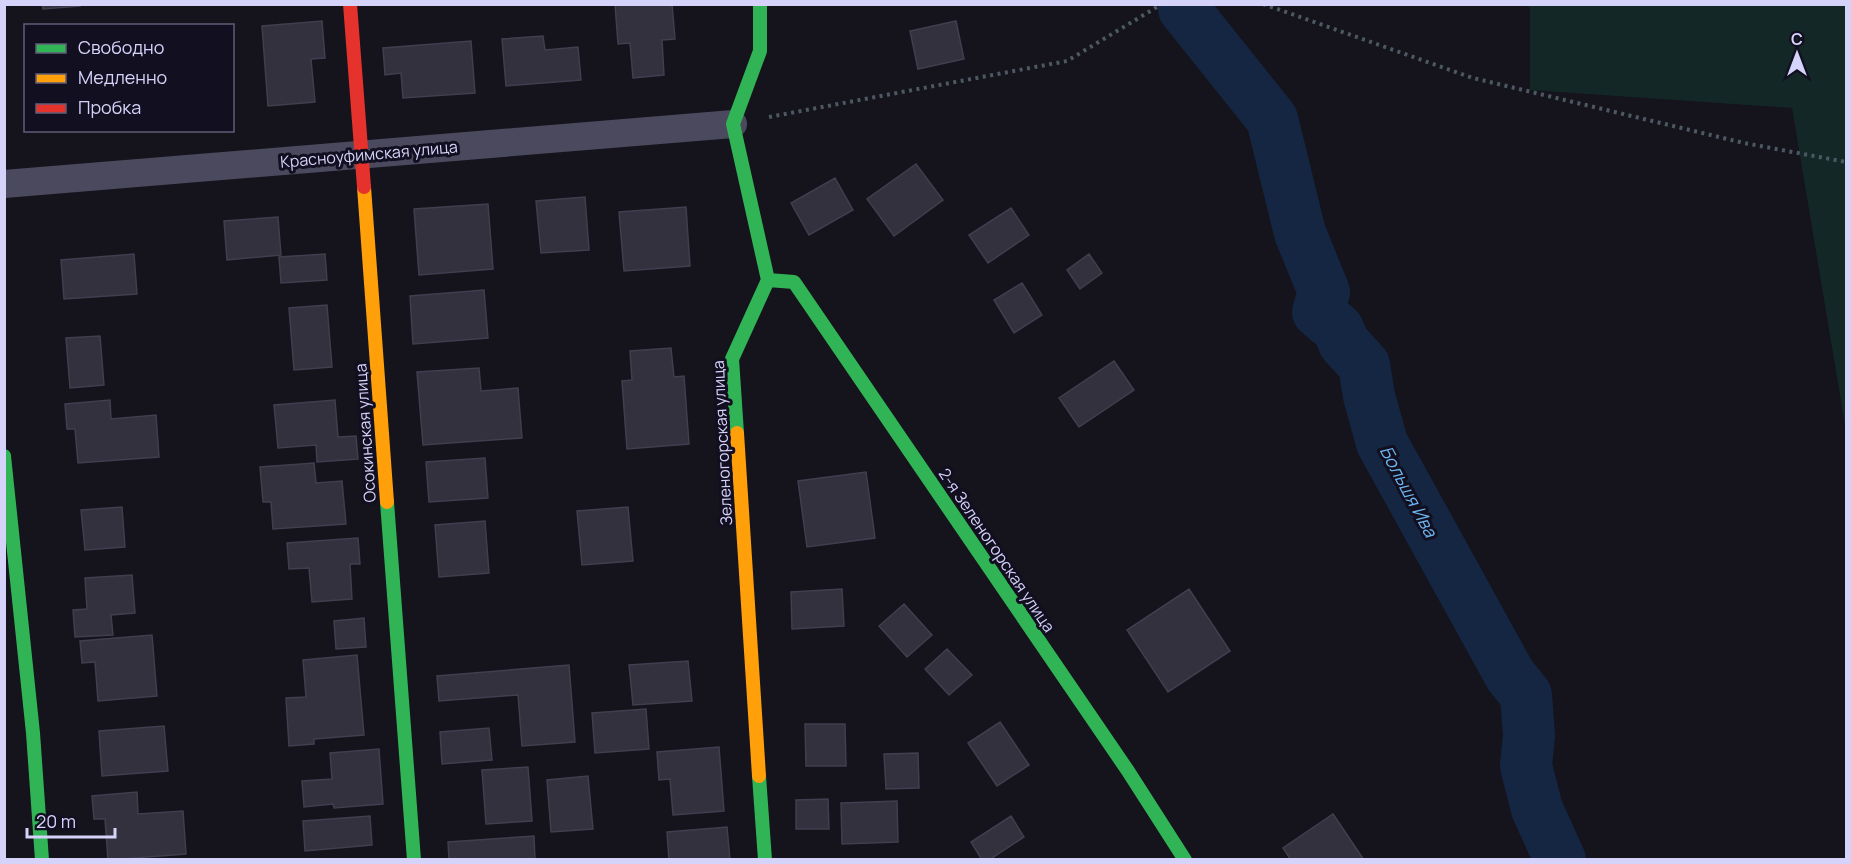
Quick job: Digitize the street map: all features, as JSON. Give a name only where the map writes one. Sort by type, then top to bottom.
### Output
[{"type":"street","name":"Осокинская улица","points":[[350,4],[414,860]]},
{"type":"street","points":[[760,4],[760,51],[733,124],[768,280]]},
{"type":"street","name":"Красноуфимская улица","points":[[4,184],[733,124]]},
{"type":"street","name":"Зеленогорская улица","points":[[765,860],[732,359],[768,280]]},
{"type":"street","name":"2-я Зеленогорская улица","points":[[768,280],[794,282],[1128,771],[1185,860]]},
{"type":"street","points":[[4,456],[33,733],[42,860]]},
{"type":"path","points":[[733,124],[1067,61],[1162,4]]},
{"type":"path","points":[[1263,4],[1473,78],[1744,143],[1846,162]]},
{"type":"green space","points":[[1526,5],[1846,5],[1846,431],[1792,108],[1530,90],[1530,8]]},
{"type":"building","points":[[42,4],[80,4],[80,6],[43,9]]},
{"type":"building","points":[[615,4],[672,4],[675,39],[662,40],[664,75],[633,78],[630,43],[618,44]]},
{"type":"building","points":[[322,21],[325,58],[311,59],[315,102],[268,106],[262,26]]},
{"type":"building","points":[[956,21],[964,59],[918,69],[910,31]]},
{"type":"building","points":[[543,36],[545,50],[578,47],[581,80],[506,86],[502,39]]},
{"type":"building","points":[[471,41],[475,93],[403,98],[401,73],[385,75],[383,48]]},
{"type":"building","points":[[916,164],[943,200],[894,236],[867,199]]},
{"type":"building","points":[[835,178],[853,210],[809,235],[791,203]]},
{"type":"building","points":[[585,197],[589,250],[541,253],[536,201]]},
{"type":"building","points":[[488,204],[493,269],[419,275],[414,209]]},
{"type":"building","points":[[686,207],[690,266],[624,271],[619,212]]},
{"type":"building","points":[[1011,208],[1029,235],[988,263],[969,235]]},
{"type":"building","points":[[278,217],[281,255],[227,260],[224,221]]},
{"type":"building","points":[[134,254],[137,294],[64,299],[61,260]]},
{"type":"building","points":[[325,254],[327,280],[281,283],[279,257]]},
{"type":"building","points":[[1089,254],[1102,273],[1080,289],[1067,270]]},
{"type":"building","points":[[1022,283],[1042,315],[1014,333],[994,300]]},
{"type":"building","points":[[484,290],[488,338],[413,344],[410,296]]},
{"type":"building","points":[[327,305],[332,367],[294,370],[289,308]]},
{"type":"building","points":[[100,336],[104,385],[70,388],[66,338]]},
{"type":"building","points":[[671,348],[674,377],[684,376],[689,444],[627,449],[622,381],[632,380],[630,351]]},
{"type":"building","points":[[1114,361],[1134,390],[1079,427],[1059,398]]},
{"type":"building","points":[[479,368],[481,391],[518,388],[522,438],[423,445],[417,372]]},
{"type":"building","points":[[110,400],[111,419],[156,415],[159,457],[78,463],[75,429],[67,429],[65,404]]},
{"type":"building","points":[[335,400],[338,437],[356,436],[358,459],[317,462],[316,445],[278,448],[274,405]]},
{"type":"building","points":[[485,458],[488,498],[429,502],[426,462]]},
{"type":"building","points":[[314,463],[316,483],[342,481],[346,524],[273,529],[271,502],[263,502],[260,467]]},
{"type":"building","points":[[866,472],[875,538],[807,547],[798,481]]},
{"type":"building","points":[[122,507],[125,547],[85,550],[81,510]]},
{"type":"building","points":[[628,507],[633,561],[582,565],[577,511]]},
{"type":"building","points":[[485,521],[489,573],[439,577],[435,525]]},
{"type":"building","points":[[358,538],[360,564],[350,564],[352,599],[312,602],[309,568],[289,569],[287,543]]},
{"type":"building","points":[[132,575],[135,613],[111,615],[113,635],[75,637],[73,610],[87,609],[85,578]]},
{"type":"building","points":[[842,589],[844,626],[792,629],[791,592]]},
{"type":"building","points":[[1189,589],[1230,651],[1168,692],[1127,630]]},
{"type":"building","points":[[904,604],[932,635],[907,657],[879,626]]},
{"type":"building","points":[[364,618],[366,647],[336,649],[334,621]]},
{"type":"building","points":[[152,635],[157,696],[98,701],[95,662],[82,663],[80,641]]},
{"type":"building","points":[[947,649],[972,675],[949,695],[925,669]]},
{"type":"building","points":[[357,655],[364,735],[314,739],[314,744],[289,746],[286,698],[306,697],[303,660]]},
{"type":"building","points":[[688,661],[692,701],[633,705],[629,665]]},
{"type":"building","points":[[569,665],[575,742],[522,746],[518,695],[439,701],[437,676]]},
{"type":"building","points":[[646,709],[649,749],[595,753],[592,713]]},
{"type":"building","points":[[1000,722],[1029,765],[997,786],[968,743]]},
{"type":"building","points":[[805,724],[845,724],[846,766],[806,766]]},
{"type":"building","points":[[164,726],[168,771],[102,776],[99,731]]},
{"type":"building","points":[[489,728],[492,760],[442,764],[440,732]]},
{"type":"building","points":[[719,747],[724,811],[673,815],[670,779],[659,780],[657,752]]},
{"type":"building","points":[[379,749],[383,804],[334,808],[333,804],[304,807],[302,781],[332,779],[330,753]]},
{"type":"building","points":[[918,753],[919,788],[886,789],[884,754]]},
{"type":"building","points":[[528,767],[532,821],[486,824],[482,770]]},
{"type":"building","points":[[588,776],[593,829],[551,832],[547,780]]},
{"type":"building","points":[[137,792],[138,814],[183,811],[186,854],[108,860],[105,819],[94,819],[92,796]]},
{"type":"building","points":[[828,799],[829,829],[796,829],[796,800]]},
{"type":"building","points":[[897,801],[898,842],[842,844],[841,803]]},
{"type":"building","points":[[1333,814],[1364,860],[1291,860],[1283,848]]},
{"type":"building","points":[[370,816],[372,845],[305,851],[303,821]]},
{"type":"building","points":[[1011,816],[1024,837],[989,860],[982,860],[971,842]]},
{"type":"building","points":[[727,827],[730,860],[669,860],[667,832]]},
{"type":"building","points":[[534,836],[535,860],[449,860],[448,842]]},
{"type":"waterway","name":"Большя Ива","points":[[1184,9],[1272,119],[1300,233],[1324,292],[1318,312],[1338,329],[1344,343],[1364,365],[1369,396],[1382,443],[1510,675],[1526,695],[1529,735],[1526,766],[1537,809],[1560,860]]},
{"type":"traffic: fast","points":[[737,433],[732,359],[768,280],[733,124],[760,51],[760,4]]},
{"type":"traffic: fast","points":[[768,280],[794,282],[1128,771],[1185,860]]},
{"type":"traffic: fast","points":[[4,456],[33,733],[42,860]]},
{"type":"traffic: fast","points":[[387,502],[414,860]]},
{"type":"traffic: fast","points":[[759,776],[765,860]]},
{"type":"traffic: slow","points":[[364,187],[387,502]]},
{"type":"traffic: slow","points":[[737,433],[759,776]]},
{"type":"traffic: jam","points":[[350,4],[364,187]]}]
